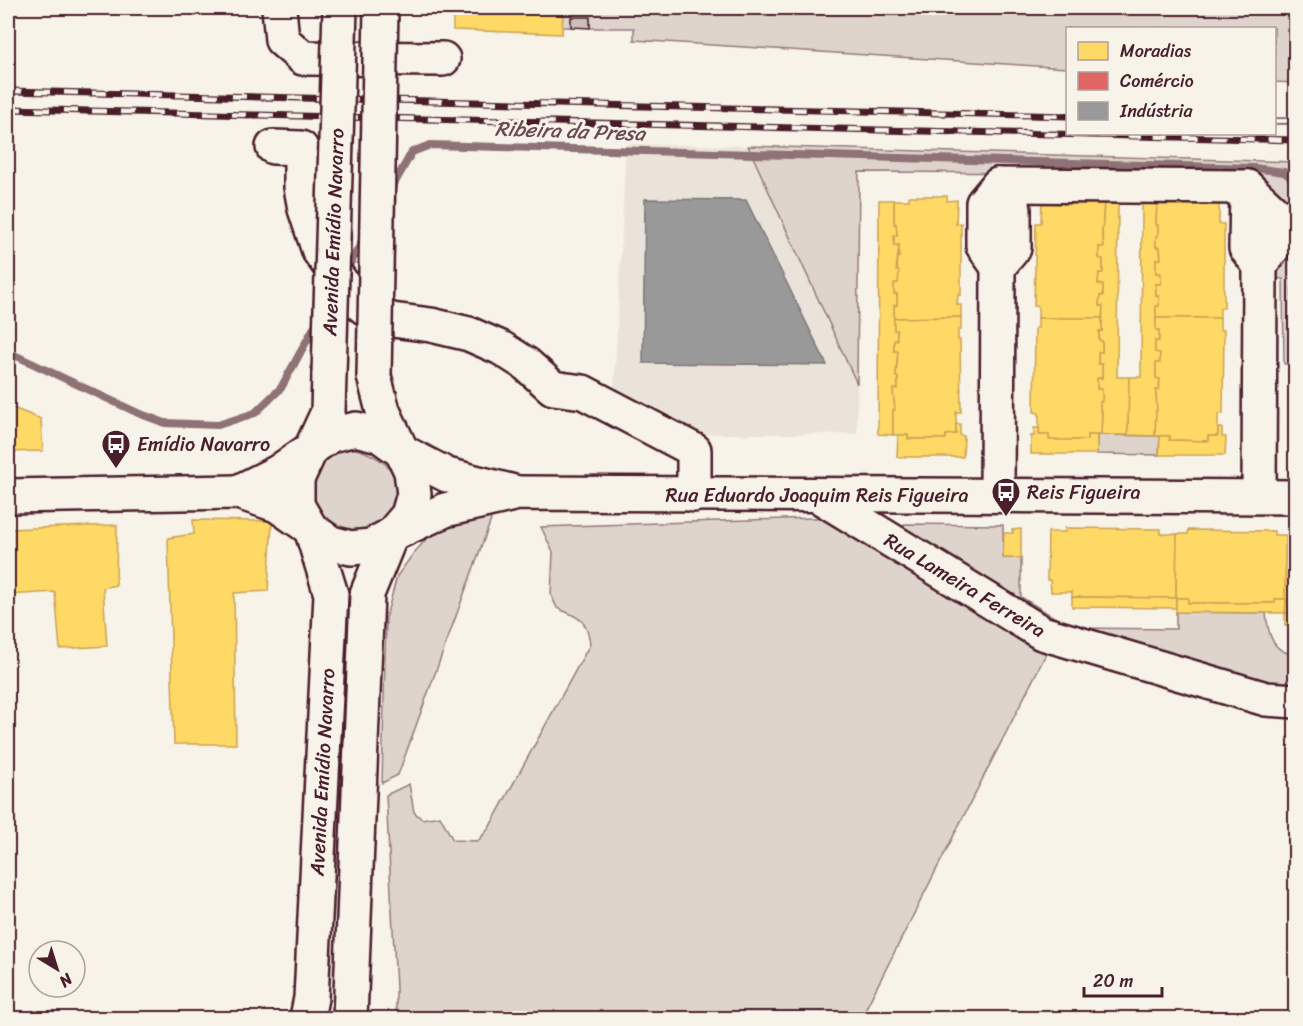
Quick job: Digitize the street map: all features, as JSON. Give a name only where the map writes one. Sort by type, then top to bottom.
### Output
[{"type":"street","points":[[279,8],[282,40],[303,58],[443,59]]},
{"type":"street","name":"Avenida Emídio Navarro","points":[[309,451],[328,412],[340,8]]},
{"type":"street","points":[[8,496],[238,492],[277,505],[331,543],[351,548],[371,546],[392,535],[408,515],[414,494],[411,471],[383,411],[374,375],[381,8]]},
{"type":"street","points":[[273,147],[301,148],[301,187],[305,209],[319,251],[352,297],[365,308],[392,320],[469,334],[501,348],[526,364],[553,388],[583,393],[694,450],[694,495]]},
{"type":"street","points":[[997,495],[998,267],[984,246],[983,203],[998,185],[1247,187],[1246,248],[1260,266],[1259,496]]},
{"type":"street","points":[[238,492],[278,472],[331,435],[356,429],[379,435],[400,451]]},
{"type":"street","points":[[309,451],[297,479],[297,505],[311,529]]},
{"type":"street","name":"Rua Eduardo Joaquim Reis Figueira","points":[[400,451],[447,475],[519,494]]},
{"type":"street","name":"Rua Eduardo Joaquim Reis Figueira","points":[[392,535],[445,510],[519,494],[1296,497]]},
{"type":"street","name":"Rua Lameira Ferreira","points":[[817,495],[1042,633],[1266,699],[1296,701]]},
{"type":"street","name":"Avenida Emídio Navarro","points":[[307,1018],[311,998],[331,594],[311,529]]},
{"type":"street","name":"Avenida Emídio Navarro","points":[[350,1018],[367,594],[392,535]]},
{"type":"shaded area","points":[[563,8],[1295,8],[1295,83],[1276,82],[1276,27],[1066,27],[1066,68],[634,40],[634,28],[590,28],[590,17],[571,17],[571,27],[562,27]]},
{"type":"shaded area","points":[[626,144],[748,146],[857,384],[857,434],[706,434],[614,393]]},
{"type":"shaded area","points":[[748,146],[1295,162],[1296,287],[1292,287],[1292,364],[1284,364],[1283,279],[1272,278],[1250,174],[859,172],[857,384]]},
{"type":"shaded area","points":[[1097,435],[1160,436],[1159,455],[1097,454]]},
{"type":"shaded area","points":[[349,448],[374,456],[388,468],[396,483],[397,493],[391,517],[363,536],[328,525],[313,506],[313,469],[335,451]]},
{"type":"shaded area","points":[[489,515],[491,520],[398,775],[382,783],[386,617],[397,576],[430,535],[450,523]]},
{"type":"shaded area","points":[[842,517],[1046,654],[861,1018],[396,1018],[386,795],[409,784],[414,812],[422,819],[440,816],[453,840],[478,841],[489,828],[590,644],[587,629],[581,620],[557,608],[551,595],[553,552],[541,527]]},
{"type":"shaded area","points":[[904,524],[1003,525],[1003,558],[1021,558],[1021,597],[1072,628],[1176,629],[1176,612],[1266,613],[1268,628],[1276,646],[1287,653],[1295,654],[1295,692],[1069,634],[904,540]]},
{"type":"building: Moradias","points":[[453,8],[563,8],[562,34],[453,30]]},
{"type":"building: Moradias","points":[[909,196],[947,196],[947,201],[957,200],[956,224],[961,223],[961,295],[958,295],[957,305],[961,305],[961,317],[894,318],[897,294],[894,294],[894,283],[898,283],[899,245],[894,246],[894,235],[897,235],[896,224],[894,224],[894,200],[909,200]]},
{"type":"building: Moradias","points":[[879,200],[894,200],[894,224],[896,224],[897,235],[894,235],[894,246],[899,245],[896,271],[899,271],[898,283],[894,283],[894,294],[897,294],[897,305],[894,305],[894,330],[897,330],[897,340],[894,340],[894,351],[898,351],[896,377],[898,377],[898,389],[893,389],[895,410],[893,410],[893,435],[878,434]]},
{"type":"building: Moradias","points":[[1042,200],[1104,201],[1102,236],[1104,247],[1099,247],[1099,258],[1103,259],[1103,273],[1099,273],[1098,284],[1103,285],[1103,296],[1100,296],[1099,306],[1103,306],[1102,318],[1038,318],[1038,306],[1034,306],[1036,223],[1041,223]]},
{"type":"building: Moradias","points":[[1104,201],[1118,201],[1117,377],[1129,377],[1128,435],[1101,435],[1102,389],[1097,389],[1097,378],[1102,378],[1102,364],[1098,364],[1098,352],[1102,352],[1099,331],[1102,331],[1103,306],[1099,306],[1100,296],[1103,296],[1103,285],[1098,284],[1099,273],[1103,273],[1103,259],[1099,258],[1099,247],[1104,247],[1102,236]]},
{"type":"building: Moradias","points":[[1142,201],[1157,201],[1156,247],[1160,247],[1161,259],[1156,259],[1156,273],[1161,273],[1161,284],[1156,284],[1159,306],[1156,306],[1156,330],[1159,330],[1159,341],[1155,341],[1155,352],[1160,353],[1160,363],[1156,363],[1156,378],[1160,379],[1159,390],[1156,390],[1155,436],[1128,435],[1129,377],[1141,377]]},
{"type":"building: Moradias","points":[[1157,201],[1219,201],[1219,224],[1224,224],[1224,308],[1220,308],[1220,318],[1156,318],[1159,296],[1156,296],[1156,284],[1161,284],[1161,273],[1156,273],[1156,259],[1161,259],[1160,247],[1156,247]]},
{"type":"building: Moradias","points":[[961,317],[958,340],[960,340],[961,412],[956,412],[956,434],[946,435],[946,439],[908,439],[908,435],[893,435],[893,410],[895,410],[893,389],[898,389],[898,377],[896,377],[898,351],[894,351],[897,330],[894,330],[894,318]]},
{"type":"building: Moradias","points":[[1038,318],[1102,318],[1099,340],[1102,341],[1102,352],[1098,352],[1098,364],[1102,364],[1102,378],[1097,378],[1097,389],[1102,389],[1101,435],[1087,435],[1087,440],[1049,440],[1049,435],[1039,435],[1039,413],[1034,412],[1035,328],[1038,328]]},
{"type":"building: Moradias","points":[[1156,318],[1220,318],[1220,330],[1224,330],[1223,414],[1218,414],[1218,436],[1208,436],[1208,441],[1169,440],[1170,436],[1155,436],[1156,390],[1159,390],[1160,379],[1156,378],[1156,363],[1160,363],[1160,353],[1155,352],[1155,341],[1159,341]]},
{"type":"building: Moradias","points":[[8,406],[41,419],[43,451],[8,452]]},
{"type":"building: Moradias","points":[[956,424],[960,424],[960,435],[964,436],[963,457],[897,457],[898,435],[908,435],[908,439],[946,439],[946,435],[956,434]]},
{"type":"building: Moradias","points":[[1034,428],[1039,428],[1039,435],[1049,435],[1049,440],[1087,440],[1087,435],[1097,435],[1097,454],[1031,454],[1031,436],[1034,436]]},
{"type":"building: Moradias","points":[[1218,428],[1222,428],[1222,437],[1226,437],[1225,455],[1159,455],[1160,436],[1170,436],[1169,440],[1208,441],[1208,436],[1218,436]]},
{"type":"building: Moradias","points":[[193,520],[272,521],[268,591],[234,593],[236,744],[174,744],[168,538],[194,534]]},
{"type":"building: Moradias","points":[[117,525],[116,585],[103,588],[107,646],[60,649],[55,592],[8,595],[8,529]]},
{"type":"building: Moradias","points":[[1065,528],[1161,529],[1161,534],[1177,534],[1176,598],[1072,597],[1072,592],[1051,592],[1050,580],[1047,580],[1048,532],[1065,532]]},
{"type":"building: Moradias","points":[[1021,529],[1021,558],[1003,558],[1004,533],[1013,533],[1012,530]]},
{"type":"building: Moradias","points":[[1188,530],[1274,531],[1274,535],[1286,535],[1286,599],[1275,599],[1275,603],[1188,603],[1188,598],[1176,598],[1177,534],[1188,534]]},
{"type":"building: Moradias","points":[[1296,545],[1296,614],[1285,613],[1285,546]]},
{"type":"building: Moradias","points":[[1072,597],[1176,598],[1176,608],[1072,607]]},
{"type":"building: Moradias","points":[[1176,598],[1188,598],[1188,603],[1275,603],[1275,599],[1286,599],[1285,613],[1176,612]]},
{"type":"building: Moradias","points":[[1285,613],[1296,614],[1296,625],[1285,625]]},
{"type":"building: Comércio","points":[[1296,443],[1296,458],[1291,458],[1291,444]]},
{"type":"building: Indústria","points":[[645,199],[746,200],[827,365],[643,363]]},
{"type":"building: Outros","points":[[571,17],[590,17],[590,28],[571,27]]},
{"type":"waterway","name":"Ribeira da Presa","points":[[390,191],[412,152],[430,145],[1254,168],[1284,172],[1296,181]]},
{"type":"waterway","name":"Ribeira da Presa","points":[[345,273],[365,236]]},
{"type":"waterway","name":"Ribeira da Presa","points":[[8,352],[138,413],[165,423],[218,425],[255,413],[281,388],[318,320]]},
{"type":"railway","points":[[8,91],[1066,116]]},
{"type":"railway","points":[[8,109],[1066,134]]},
{"type":"railway","points":[[1276,121],[1296,121]]},
{"type":"railway","points":[[1088,135],[1296,140]]},
{"type":"place","name":"Emídio Navarro","points":[[116,470]]},
{"type":"place","name":"Reis Figueira","points":[[1006,518]]}]
